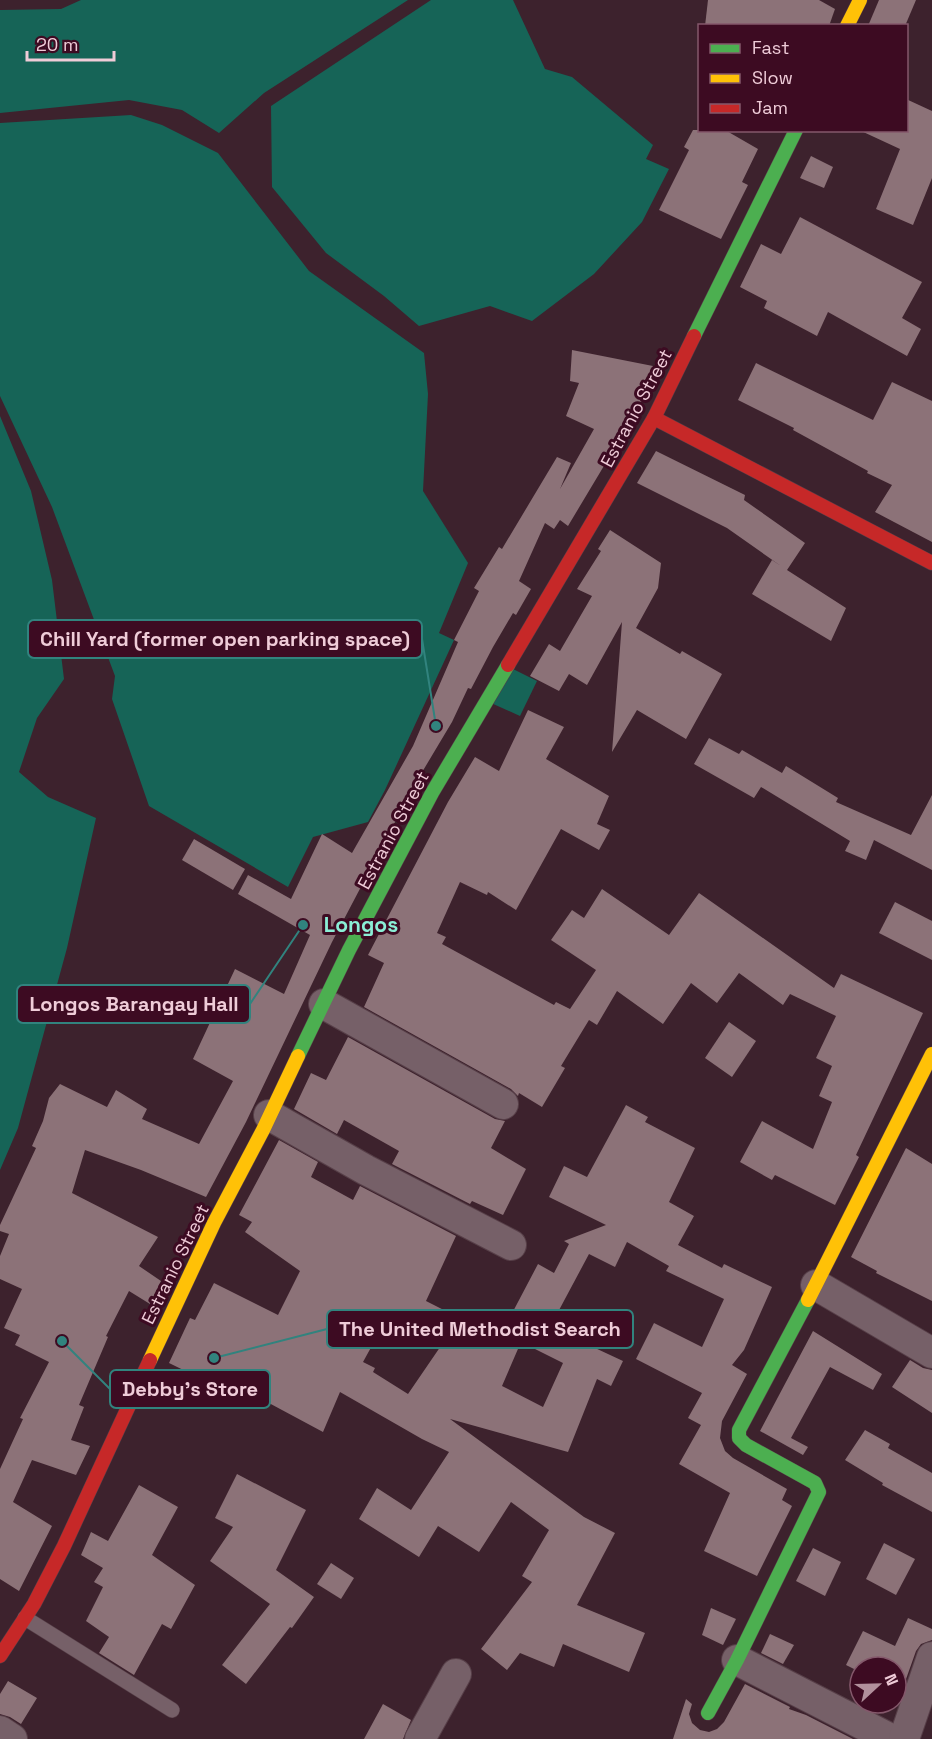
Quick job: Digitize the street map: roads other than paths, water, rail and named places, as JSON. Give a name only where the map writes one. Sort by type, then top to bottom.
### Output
[{"type":"street","points":[[848,24],[860,0]]},
{"type":"street","name":"Estranio Street","points":[[0,1656],[25,1618],[64,1546],[154,1347],[349,950],[394,869],[432,793],[654,418],[795,132]]},
{"type":"street","points":[[654,418],[932,563]]},
{"type":"street","points":[[324,1004],[504,1104]]},
{"type":"street","points":[[708,1713],[737,1660],[819,1492],[815,1484],[746,1445],[739,1438],[739,1430],[816,1285],[932,1054]]},
{"type":"street","points":[[269,1115],[366,1170],[511,1245]]},
{"type":"street","points":[[816,1285],[932,1353]]},
{"type":"street","points":[[904,1739],[926,1700],[932,1657]]},
{"type":"street","points":[[737,1660],[891,1739]]},
{"type":"street","points":[[420,1739],[456,1674]]},
{"type":"street","points":[[0,1731],[12,1739]]},
{"type":"lane","points":[[25,1618],[172,1710]]},
{"type":"place","name":"Chill Yard (former open parking space)","points":[[436,726]]},
{"type":"place","name":"Longos Barangay Hall","points":[[303,925]]},
{"type":"place","name":"Debby's Store","points":[[62,1341]]},
{"type":"place","name":"The United Methodist Search","points":[[214,1358]]},
{"type":"district","name":"Longos","points":[[361,924]]}]
